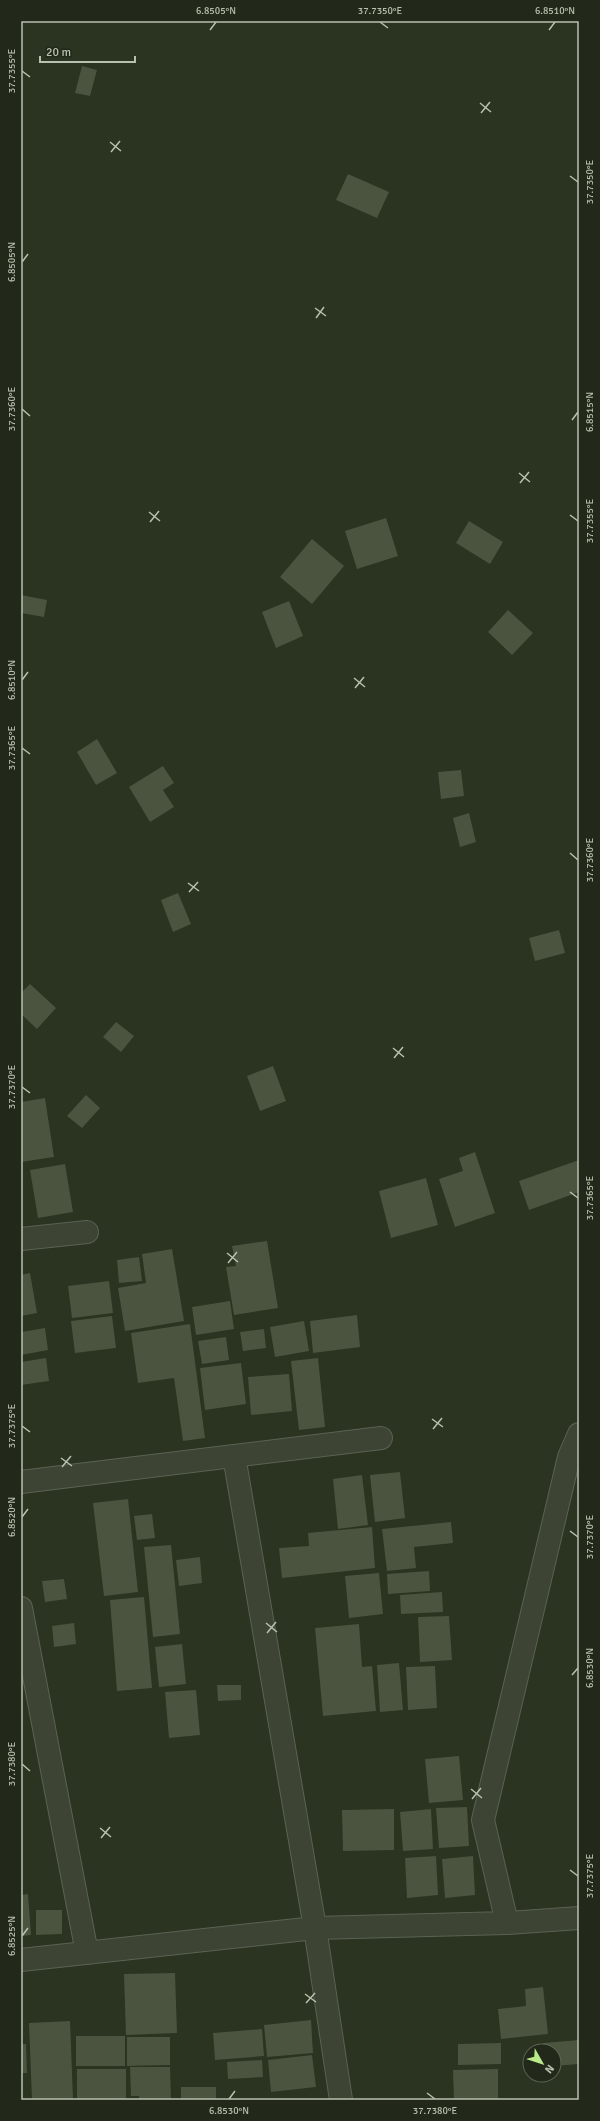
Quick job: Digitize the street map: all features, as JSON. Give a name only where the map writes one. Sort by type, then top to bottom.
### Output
[{"type":"street","points":[[21,1239],[87,1232]]},
{"type":"street","points":[[507,1923],[484,1820],[569,1457],[579,1434]]},
{"type":"street","points":[[21,1482],[381,1438]]},
{"type":"street","points":[[234,1456],[315,1928],[341,2100]]},
{"type":"street","points":[[21,1608],[88,1953]]},
{"type":"street","points":[[21,1960],[315,1928],[507,1923],[579,1918]]},
{"type":"building","points":[[82,66],[97,70],[90,96],[75,93]]},
{"type":"building","points":[[348,174],[389,192],[377,218],[336,200]]},
{"type":"building","points":[[386,518],[398,556],[357,569],[345,531]]},
{"type":"building","points":[[469,521],[503,542],[490,564],[456,543]]},
{"type":"building","points":[[312,539],[344,566],[312,604],[280,577]]},
{"type":"building","points":[[21,595],[47,600],[44,617],[21,613]]},
{"type":"building","points":[[289,601],[303,636],[276,648],[262,612]]},
{"type":"building","points":[[508,610],[533,633],[512,655],[488,632]]},
{"type":"building","points":[[97,739],[117,773],[96,785],[77,752]]},
{"type":"building","points":[[163,766],[174,783],[163,790],[174,807],[150,822],[129,787]]},
{"type":"building","points":[[461,770],[464,796],[441,799],[438,772]]},
{"type":"building","points":[[469,813],[476,842],[460,847],[453,818]]},
{"type":"building","points":[[178,893],[191,924],[173,932],[161,900]]},
{"type":"building","points":[[559,930],[565,953],[535,961],[529,938]]},
{"type":"building","points":[[30,984],[56,1008],[37,1029],[21,1014],[21,993]]},
{"type":"building","points":[[116,1022],[134,1036],[121,1052],[103,1037]]},
{"type":"building","points":[[273,1066],[286,1101],[260,1111],[247,1076]]},
{"type":"building","points":[[86,1095],[100,1108],[82,1128],[67,1116]]},
{"type":"building","points":[[45,1098],[54,1157],[21,1162],[21,1102]]},
{"type":"building","points":[[475,1152],[495,1213],[455,1227],[439,1179],[463,1171],[459,1158]]},
{"type":"building","points":[[579,1160],[579,1192],[529,1210],[519,1181]]},
{"type":"building","points":[[65,1164],[73,1212],[38,1218],[30,1170]]},
{"type":"building","points":[[426,1178],[438,1225],[391,1238],[379,1191]]},
{"type":"building","points":[[267,1241],[278,1308],[234,1315],[226,1267],[236,1266],[232,1246]]},
{"type":"building","points":[[172,1249],[184,1321],[125,1331],[118,1288],[146,1283],[142,1254]]},
{"type":"building","points":[[139,1257],[142,1281],[119,1283],[117,1260]]},
{"type":"building","points":[[30,1273],[37,1313],[21,1316],[21,1275]]},
{"type":"building","points":[[109,1281],[113,1313],[72,1318],[68,1286]]},
{"type":"building","points":[[230,1301],[234,1329],[196,1335],[192,1307]]},
{"type":"building","points":[[357,1315],[360,1347],[313,1353],[310,1321]]},
{"type":"building","points":[[112,1316],[116,1348],[75,1353],[71,1321]]},
{"type":"building","points":[[304,1321],[309,1351],[275,1357],[270,1327]]},
{"type":"building","points":[[190,1324],[205,1438],[183,1441],[174,1378],[138,1383],[131,1333]]},
{"type":"building","points":[[45,1328],[48,1350],[21,1355],[21,1332]]},
{"type":"building","points":[[264,1329],[266,1348],[243,1351],[240,1332]]},
{"type":"building","points":[[226,1337],[229,1360],[202,1364],[198,1341]]},
{"type":"building","points":[[46,1358],[49,1381],[21,1385],[21,1362]]},
{"type":"building","points":[[318,1358],[325,1427],[299,1430],[291,1361]]},
{"type":"building","points":[[241,1363],[246,1404],[205,1410],[200,1368]]},
{"type":"building","points":[[289,1374],[292,1411],[251,1415],[248,1377]]},
{"type":"building","points":[[400,1472],[405,1518],[375,1522],[370,1475]]},
{"type":"building","points":[[362,1475],[368,1525],[338,1529],[333,1479]]},
{"type":"building","points":[[128,1499],[138,1592],[104,1596],[93,1503]]},
{"type":"building","points":[[152,1514],[155,1538],[137,1540],[134,1516]]},
{"type":"building","points":[[451,1522],[453,1543],[414,1547],[416,1568],[387,1571],[382,1529]]},
{"type":"building","points":[[372,1527],[375,1568],[282,1578],[279,1548],[309,1546],[308,1533]]},
{"type":"building","points":[[171,1545],[180,1634],[153,1637],[144,1547]]},
{"type":"building","points":[[200,1557],[202,1583],[179,1586],[176,1560]]},
{"type":"building","points":[[429,1571],[430,1591],[388,1594],[387,1574]]},
{"type":"building","points":[[379,1573],[383,1614],[349,1618],[345,1576]]},
{"type":"building","points":[[64,1579],[67,1599],[45,1602],[42,1581]]},
{"type":"building","points":[[442,1592],[443,1612],[401,1614],[400,1595]]},
{"type":"building","points":[[144,1597],[152,1688],[117,1691],[110,1600]]},
{"type":"building","points":[[449,1616],[452,1660],[420,1662],[418,1617]]},
{"type":"building","points":[[74,1623],[76,1644],[54,1647],[52,1626]]},
{"type":"building","points":[[359,1624],[362,1667],[372,1666],[376,1711],[323,1716],[315,1628]]},
{"type":"building","points":[[182,1644],[186,1684],[159,1687],[155,1647]]},
{"type":"building","points":[[399,1663],[403,1710],[380,1712],[377,1665]]},
{"type":"building","points":[[435,1666],[437,1708],[408,1710],[406,1667]]},
{"type":"building","points":[[217,1685],[241,1685],[241,1700],[218,1701]]},
{"type":"building","points":[[196,1690],[200,1735],[169,1738],[165,1692]]},
{"type":"building","points":[[459,1756],[463,1800],[429,1803],[425,1759]]},
{"type":"building","points":[[467,1807],[469,1846],[439,1848],[436,1808]]},
{"type":"building","points":[[394,1809],[394,1850],[343,1851],[342,1810]]},
{"type":"building","points":[[431,1809],[433,1849],[403,1851],[400,1812]]},
{"type":"building","points":[[436,1856],[438,1895],[407,1898],[405,1858]]},
{"type":"building","points":[[473,1856],[475,1895],[445,1898],[442,1859]]},
{"type":"building","points":[[28,1894],[31,1935],[21,1936],[21,1895]]},
{"type":"building","points":[[36,1910],[62,1910],[62,1934],[36,1935]]},
{"type":"building","points":[[175,1973],[177,2033],[126,2035],[124,1974]]},
{"type":"building","points":[[543,1987],[548,2034],[501,2039],[498,2009],[526,2006],[525,1989]]},
{"type":"building","points":[[311,2020],[313,2053],[267,2057],[264,2025]]},
{"type":"building","points":[[70,2021],[73,2099],[32,2100],[29,2023]]},
{"type":"building","points":[[262,2029],[264,2056],[215,2060],[213,2033]]},
{"type":"building","points":[[76,2036],[125,2036],[125,2066],[76,2066]]},
{"type":"building","points":[[127,2037],[170,2037],[170,2065],[127,2066]]},
{"type":"building","points":[[579,2040],[579,2064],[562,2065],[562,2043],[543,2043]]},
{"type":"building","points":[[501,2043],[501,2064],[458,2065],[458,2044]]},
{"type":"building","points":[[21,2044],[26,2044],[27,2073],[21,2073]]},
{"type":"building","points":[[312,2055],[316,2087],[271,2092],[268,2060]]},
{"type":"building","points":[[262,2060],[263,2077],[228,2079],[227,2062]]},
{"type":"building","points":[[130,2067],[170,2067],[171,2100],[139,2100],[139,2096],[131,2096]]},
{"type":"building","points":[[77,2069],[126,2069],[126,2099],[77,2099]]},
{"type":"building","points":[[498,2069],[498,2100],[454,2100],[453,2070]]},
{"type":"building","points":[[181,2087],[216,2087],[216,2100],[181,2100]]}]
